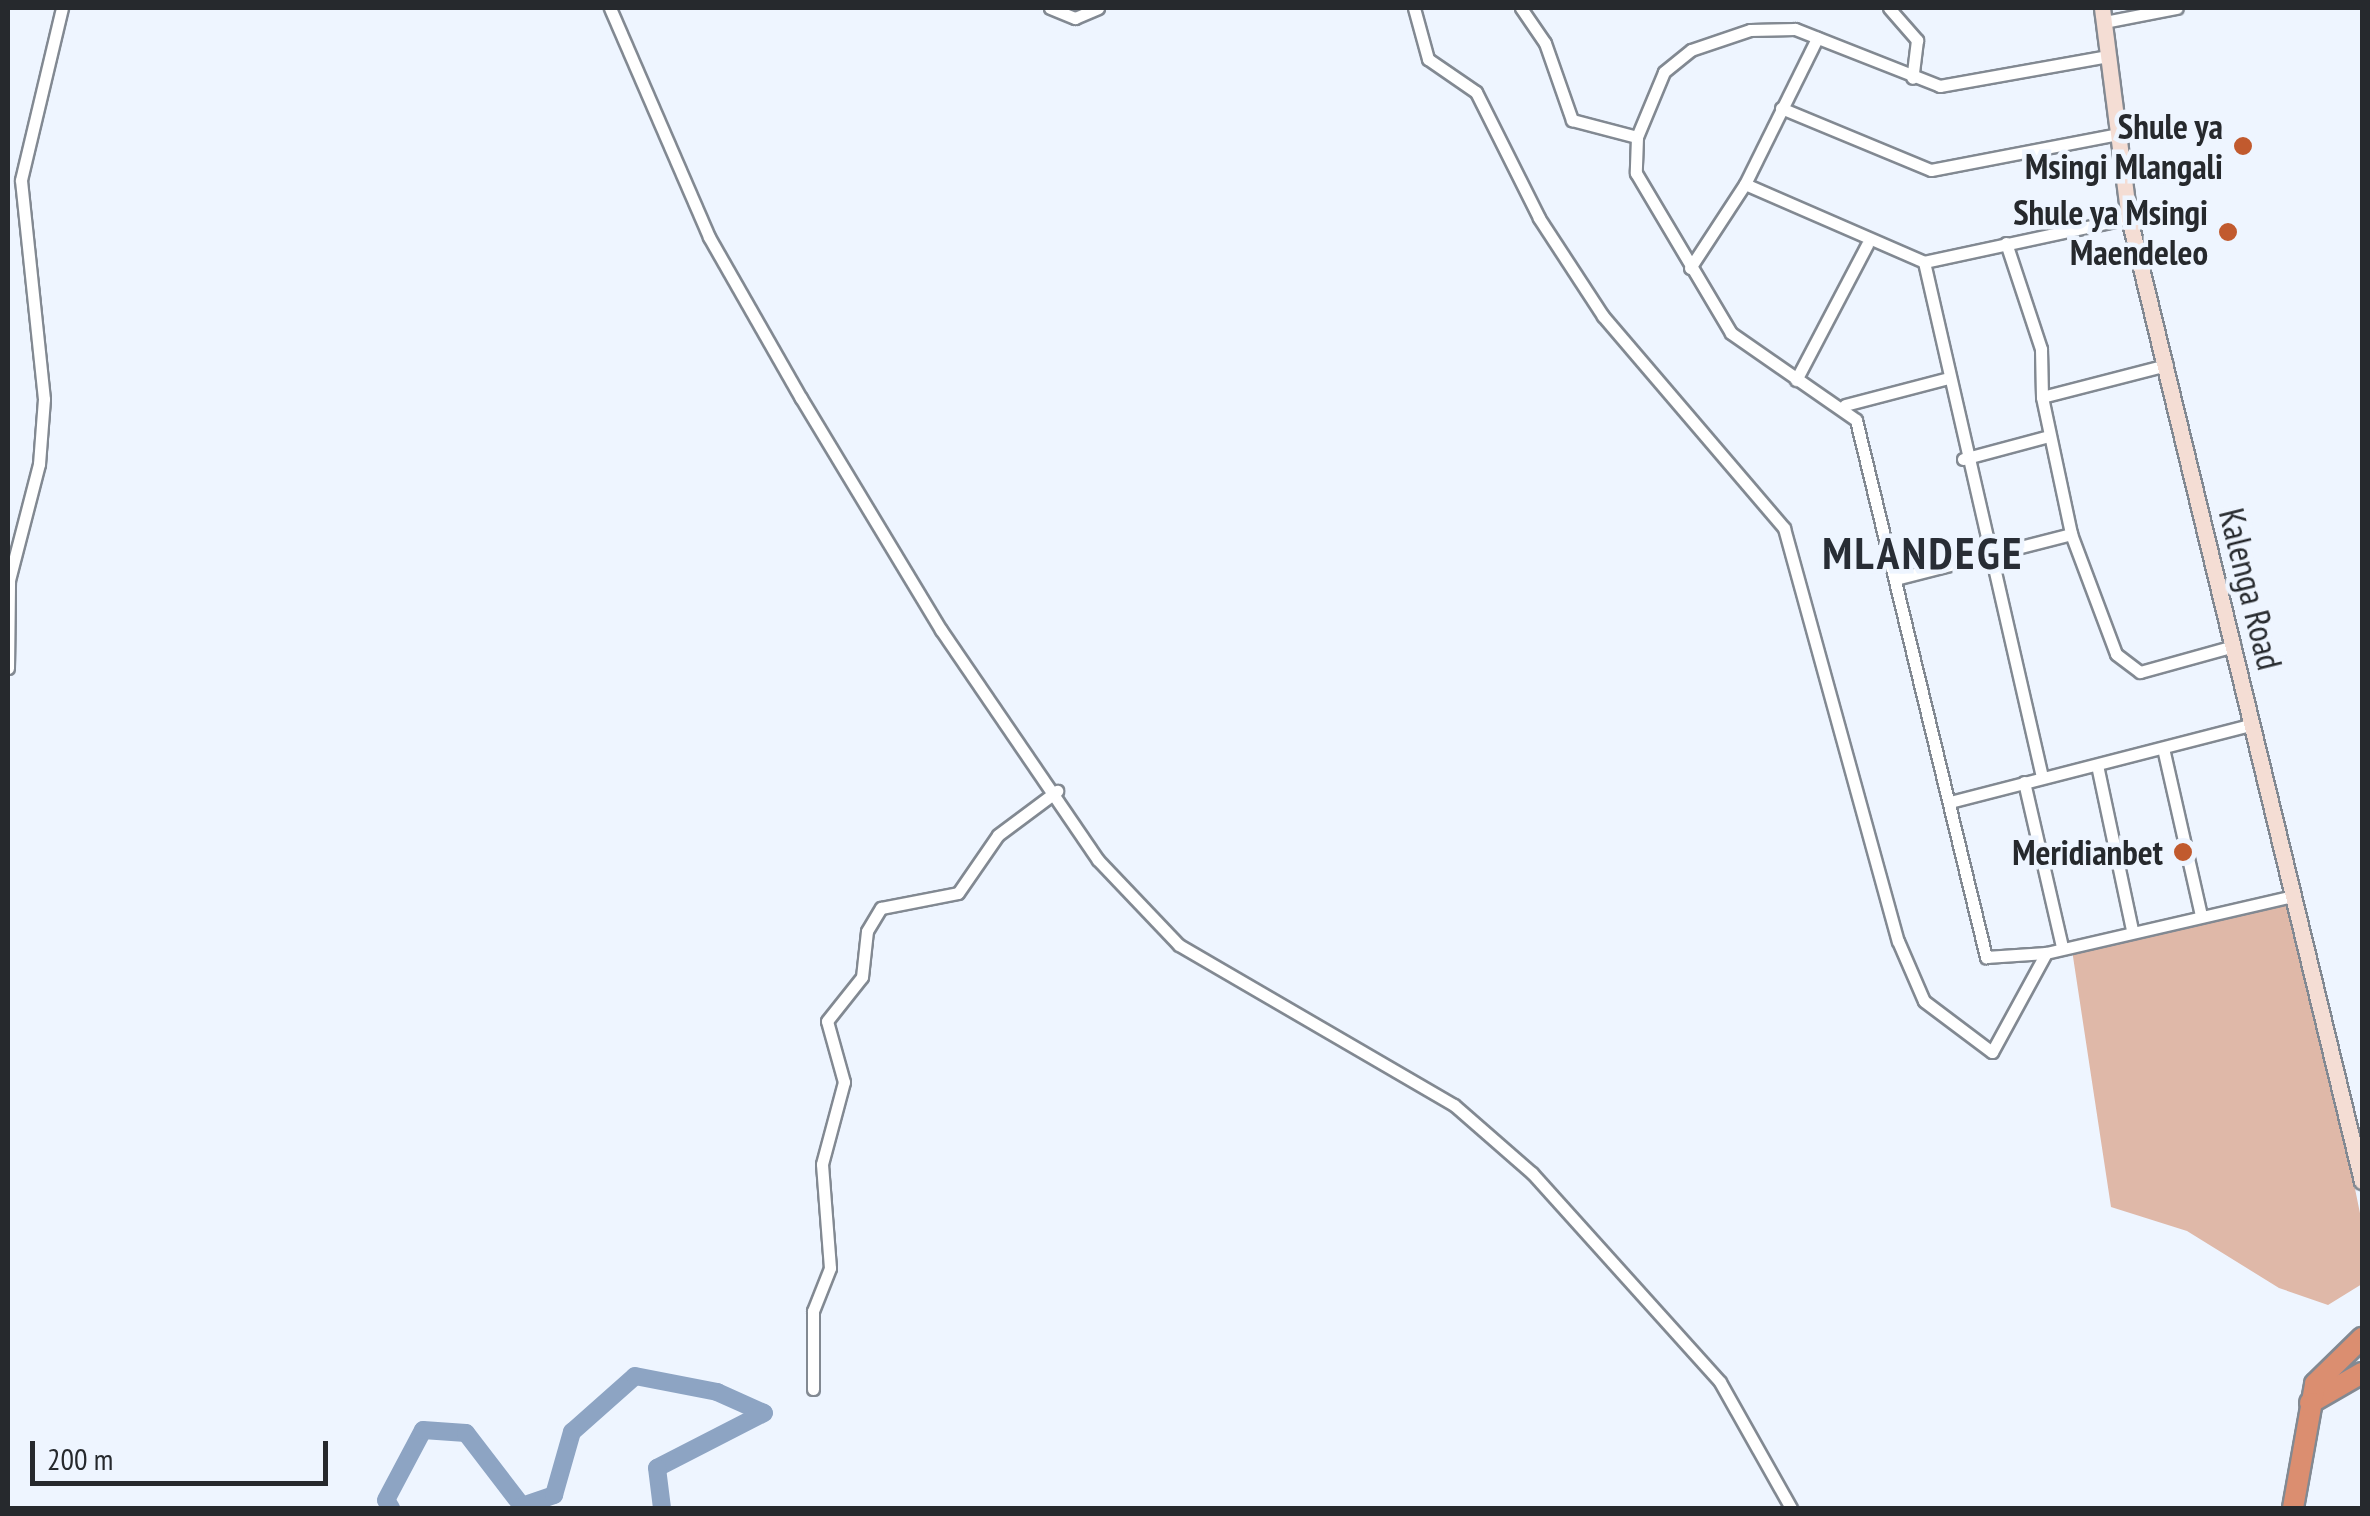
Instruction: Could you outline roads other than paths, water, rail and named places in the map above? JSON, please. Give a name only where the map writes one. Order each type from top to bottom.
[{"type":"highway","points":[[2293,1508],[2315,1384],[2362,1338]]},
{"type":"highway","points":[[2310,1404],[2362,1373]]},
{"type":"main road","name":"Kalenga Road","points":[[2103,14],[2129,218],[2253,724],[2289,898],[2362,1181]]},
{"type":"street","points":[[8,668],[9,580],[39,464],[44,399],[21,180],[62,8]]},
{"type":"street","points":[[610,8],[709,237],[941,630],[1056,791],[1098,860],[1179,945],[1326,1039],[1454,1106],[1532,1173],[1720,1382],[1790,1508]]},
{"type":"street","points":[[1050,8],[1075,18],[1098,8]]},
{"type":"street","points":[[1414,8],[1428,59],[1476,92],[1538,218],[1603,316],[1784,528],[1898,941],[1924,1002],[1962,1039],[1992,1052],[2046,952]]},
{"type":"street","points":[[1521,8],[1545,43],[1572,120],[1636,138]]},
{"type":"street","points":[[1890,8],[1917,40],[1912,78]]},
{"type":"street","points":[[2103,14],[2177,8]]},
{"type":"street","points":[[1944,379],[1845,405],[1796,380],[1732,333],[1642,192],[1636,138],[1664,72],[1691,50],[1760,29],[1817,38],[1940,86],[2108,56]]},
{"type":"street","points":[[1690,268],[1745,184],[1817,38]]},
{"type":"street","points":[[1781,108],[1931,170],[2118,134]]},
{"type":"street","points":[[1745,184],[1867,245],[1924,262],[2129,218]]},
{"type":"street","points":[[2006,244],[2041,349],[2042,398],[2049,436],[2093,608],[2128,668],[2234,646]]},
{"type":"street","points":[[1796,380],[1867,245]]},
{"type":"street","points":[[1924,262],[1944,379],[2042,778]]},
{"type":"street","points":[[2042,398],[2167,365]]},
{"type":"street","points":[[1845,405],[1895,579],[1982,952],[1993,960],[2046,952],[2132,929],[2289,898]]},
{"type":"street","points":[[1964,458],[2049,436]]},
{"type":"street","points":[[1895,579],[1987,552],[2071,534]]},
{"type":"street","points":[[1950,802],[2253,724]]},
{"type":"street","points":[[2163,748],[2201,914]]},
{"type":"street","points":[[2098,765],[2132,929]]},
{"type":"street","points":[[2024,782],[2062,947]]},
{"type":"street","points":[[813,1390],[814,1311],[830,1268],[822,1164],[844,1082],[827,1021],[866,970],[874,914],[893,901],[958,893],[998,835],[1056,791]]},
{"type":"waterway","points":[[391,1508],[386,1500],[423,1430],[466,1433],[522,1506],[554,1495],[572,1432],[635,1376],[717,1392],[764,1413],[657,1468],[662,1508]]},
{"type":"place","name":"Shule ya Msingi Mlangali","points":[[2243,146]]},
{"type":"place","name":"Shule ya Msingi Maendeleo","points":[[2228,232]]},
{"type":"place","name":"Meridianbet","points":[[2183,852]]},
{"type":"district","name":"MLANDEGE","points":[[1923,553]]}]
